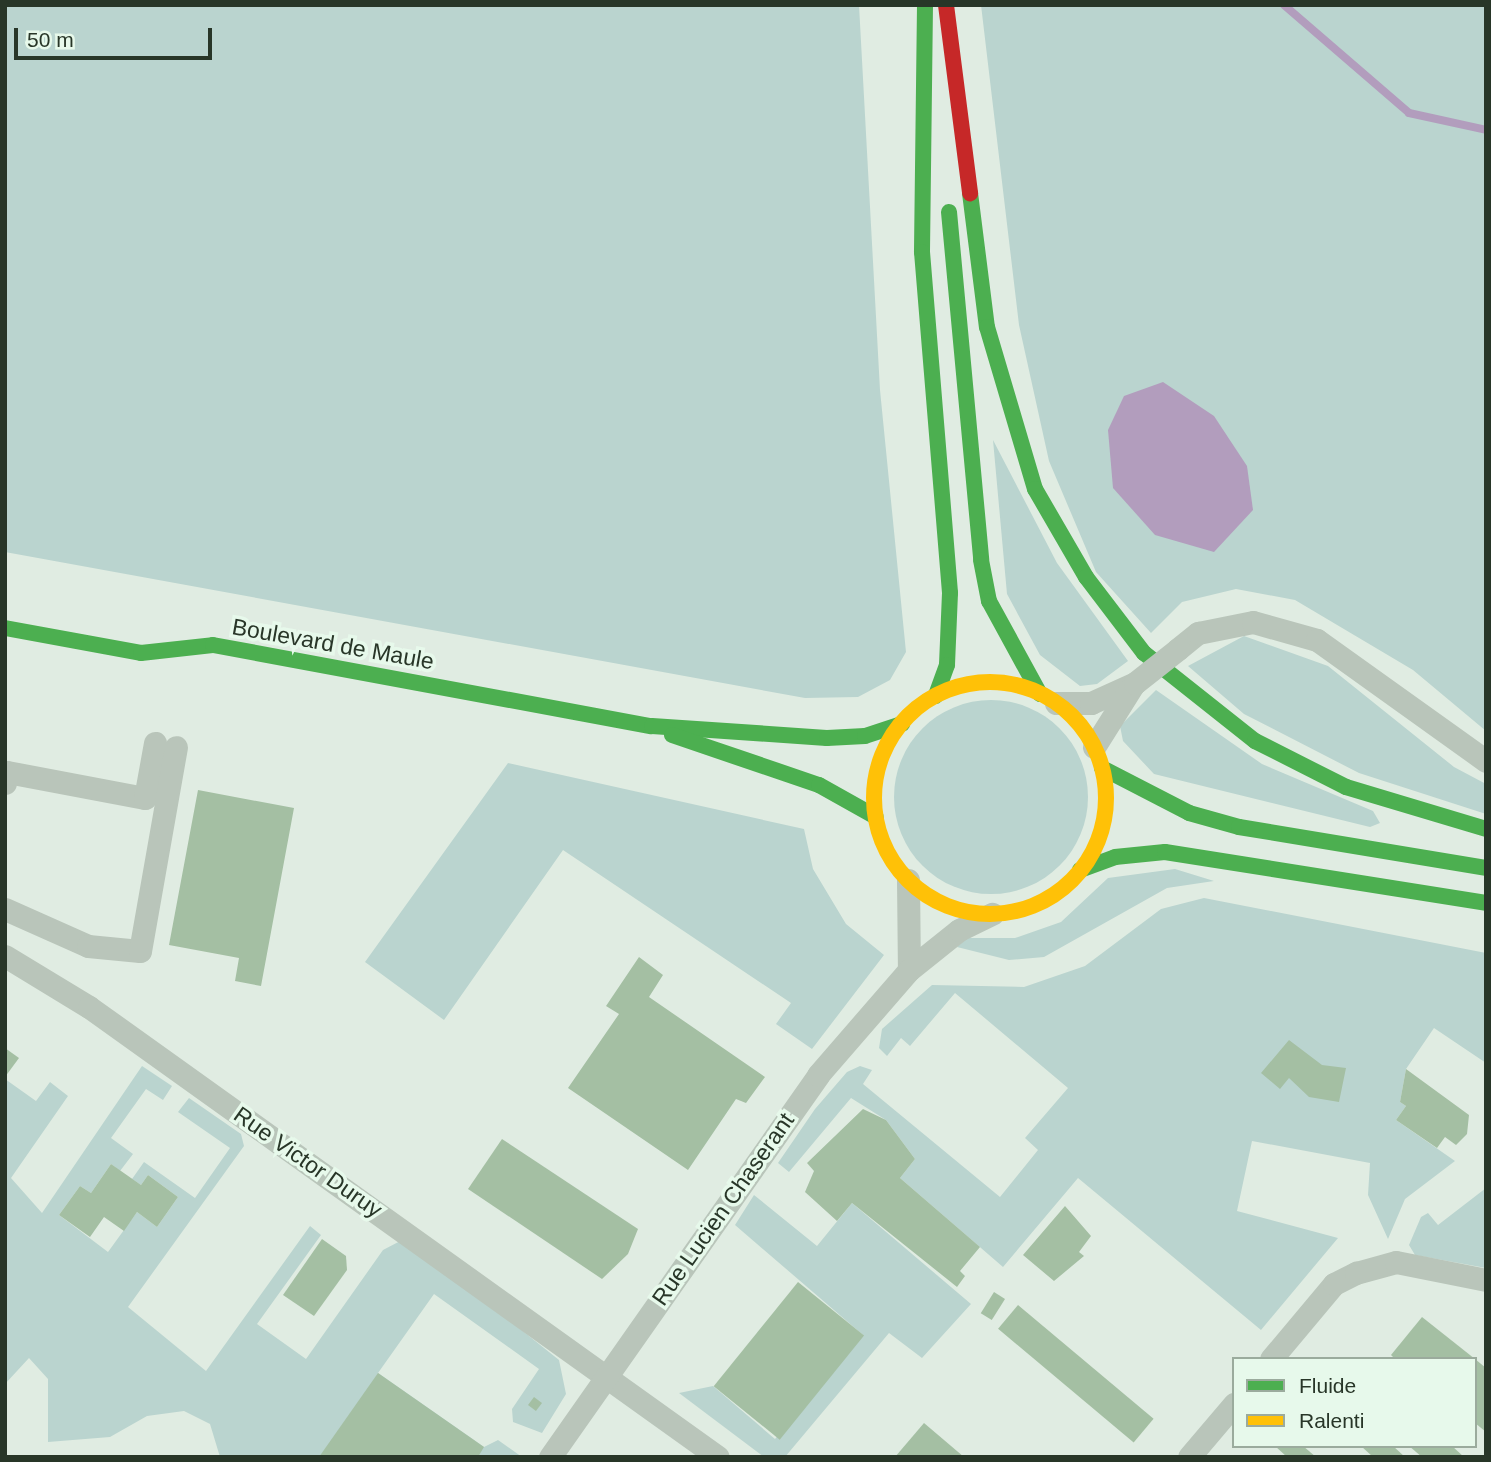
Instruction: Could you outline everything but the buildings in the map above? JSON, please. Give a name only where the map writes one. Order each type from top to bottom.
[{"type":"main road","points":[[927,5],[943,135]]},
{"type":"main road","points":[[927,5],[922,252],[950,593],[947,665],[936,696]]},
{"type":"main road","points":[[946,5],[987,327],[1002,394],[1035,489],[1086,577],[1144,653],[1255,741],[1346,787],[1486,829]]},
{"type":"main road","points":[[947,189],[981,561],[989,601],[1048,698],[1098,757],[1189,813],[1239,827],[1486,868]]},
{"type":"main road","name":"Boulevard de Maule","points":[[5,628],[141,653],[213,645],[652,726],[827,738],[865,736],[902,724]]},
{"type":"main road","points":[[1048,698],[988,682],[936,696],[902,724],[877,774],[876,817],[887,851],[908,880],[946,905],[992,914],[1045,900],[1080,870],[1115,857],[1165,852],[1486,903]]},
{"type":"main road","name":"Boulevard de Maule","points":[[652,726],[819,785],[876,817]]},
{"type":"main road","points":[[1080,870],[1103,822],[1098,757]]},
{"type":"street","points":[[1048,698],[1091,703],[1135,683],[1198,634],[1253,622],[1317,640],[1486,761]]},
{"type":"street","points":[[1098,757],[1135,683]]},
{"type":"street","points":[[5,783],[7,772],[145,799],[166,745],[140,951],[88,946],[5,909]]},
{"type":"street","points":[[908,880],[909,970]]},
{"type":"street","name":"Rue Lucien Chaserant","points":[[550,1457],[818,1074],[909,970],[959,930],[992,914]]},
{"type":"street","name":"Rue Victor Duruy","points":[[5,956],[89,1007],[608,1374],[718,1457]]},
{"type":"street","points":[[1273,1357],[1334,1284],[1356,1273],[1396,1262],[1486,1280]]},
{"type":"street","points":[[1189,1457],[1232,1406]]},
{"type":"shaded area","points":[[5,5],[859,5],[880,390],[906,652],[890,680],[858,697],[805,698],[5,552]]},
{"type":"shaded area","points":[[981,5],[1486,5],[1486,731],[1413,670],[1295,600],[1236,589],[1182,602],[1151,633],[1096,572],[1049,461],[1019,325]]},
{"type":"shaded area","points":[[1163,382],[1214,416],[1247,466],[1253,510],[1214,552],[1155,535],[1113,488],[1108,430],[1124,396]]},
{"type":"shaded area","points":[[993,440],[1057,563],[1128,661],[1097,684],[1080,686],[1040,655],[1007,594]]},
{"type":"shaded area","points":[[1244,636],[1328,666],[1454,767],[1486,784],[1486,814],[1359,773],[1244,714],[1188,666]]},
{"type":"shaded area","points":[[1156,690],[1262,764],[1373,811],[1380,823],[1370,827],[1154,774],[1123,741],[1120,726]]},
{"type":"shaded area","points":[[991,700],[1028,707],[1060,728],[1081,760],[1088,797],[1081,834],[1060,866],[1028,887],[991,894],[954,887],[922,866],[901,834],[894,797],[901,760],[922,728],[954,707]]},
{"type":"shaded area","points":[[508,763],[804,829],[813,869],[846,924],[884,955],[812,1049],[776,1024],[791,1003],[563,850],[444,1020],[365,962]]},
{"type":"shaded area","points":[[1175,869],[1214,881],[1167,888],[1044,957],[1009,960],[957,947],[967,938],[1015,938],[1061,922],[1108,878]]},
{"type":"shaded area","points":[[1204,898],[1486,953],[1486,1063],[1434,1028],[1406,1069],[1400,1102],[1406,1106],[1396,1120],[1455,1161],[1405,1199],[1388,1239],[1368,1195],[1370,1163],[1252,1141],[1237,1211],[1338,1238],[1261,1330],[1078,1178],[1003,1267],[900,1178],[915,1159],[886,1120],[851,1098],[789,1172],[778,1163],[815,1109],[847,1072],[860,1066],[872,1070],[863,1084],[1000,1197],[1038,1150],[1025,1138],[1068,1088],[955,993],[910,1046],[901,1038],[887,1056],[879,1048],[882,1029],[932,985],[1024,987],[1085,966],[1161,909]]},
{"type":"shaded area","points":[[142,1066],[172,1086],[163,1100],[146,1089],[111,1138],[133,1154],[120,1171],[111,1164],[91,1193],[80,1186],[59,1215],[108,1252],[137,1212],[157,1227],[178,1197],[148,1175],[141,1185],[132,1179],[144,1162],[195,1198],[230,1148],[178,1112],[189,1098],[241,1134],[244,1146],[128,1307],[206,1371],[310,1226],[321,1235],[257,1324],[306,1359],[383,1250],[406,1238],[559,1360],[566,1394],[542,1433],[513,1422],[512,1409],[539,1369],[434,1294],[378,1373],[484,1447],[498,1440],[522,1457],[220,1457],[210,1424],[184,1411],[147,1416],[110,1437],[48,1442],[48,1379],[29,1358],[5,1384],[5,1079],[36,1101],[50,1082],[68,1096],[11,1178],[42,1213]]},
{"type":"shaded area","points":[[1486,1188],[1486,1268],[1415,1255],[1409,1245],[1421,1217],[1428,1213],[1438,1225]]},
{"type":"shaded area","points":[[754,1195],[817,1246],[852,1203],[971,1304],[922,1358],[889,1333],[785,1457],[764,1457],[679,1393],[713,1386],[775,1439],[863,1335],[735,1225]]},
{"type":"waterway","points":[[1284,5],[1409,113],[1486,130]]},
{"type":"traffic: fast","points":[[925,5],[922,252],[950,593],[947,665],[936,696]]},
{"type":"traffic: fast","points":[[970,193],[987,327],[1035,489],[1086,577],[1144,653],[1255,741],[1346,787],[1486,829]]},
{"type":"traffic: fast","points":[[949,212],[981,560],[989,601],[1040,694]]},
{"type":"traffic: fast","points":[[5,628],[141,653],[213,645],[652,726],[827,738],[865,736],[902,724]]},
{"type":"traffic: fast","points":[[672,735],[819,785],[876,817]]},
{"type":"traffic: fast","points":[[1102,768],[1189,813],[1239,827],[1486,868]]},
{"type":"traffic: fast","points":[[1080,870],[1115,857],[1165,852],[1486,903]]},
{"type":"traffic: slow","points":[[990,682],[1034,691],[1072,716],[1097,754],[1106,798],[1097,842],[1072,880],[1034,905],[990,914],[946,905],[908,880],[883,842],[874,798],[883,754],[908,716],[946,691],[990,682]]},
{"type":"traffic: jam","points":[[946,5],[970,193]]}]
